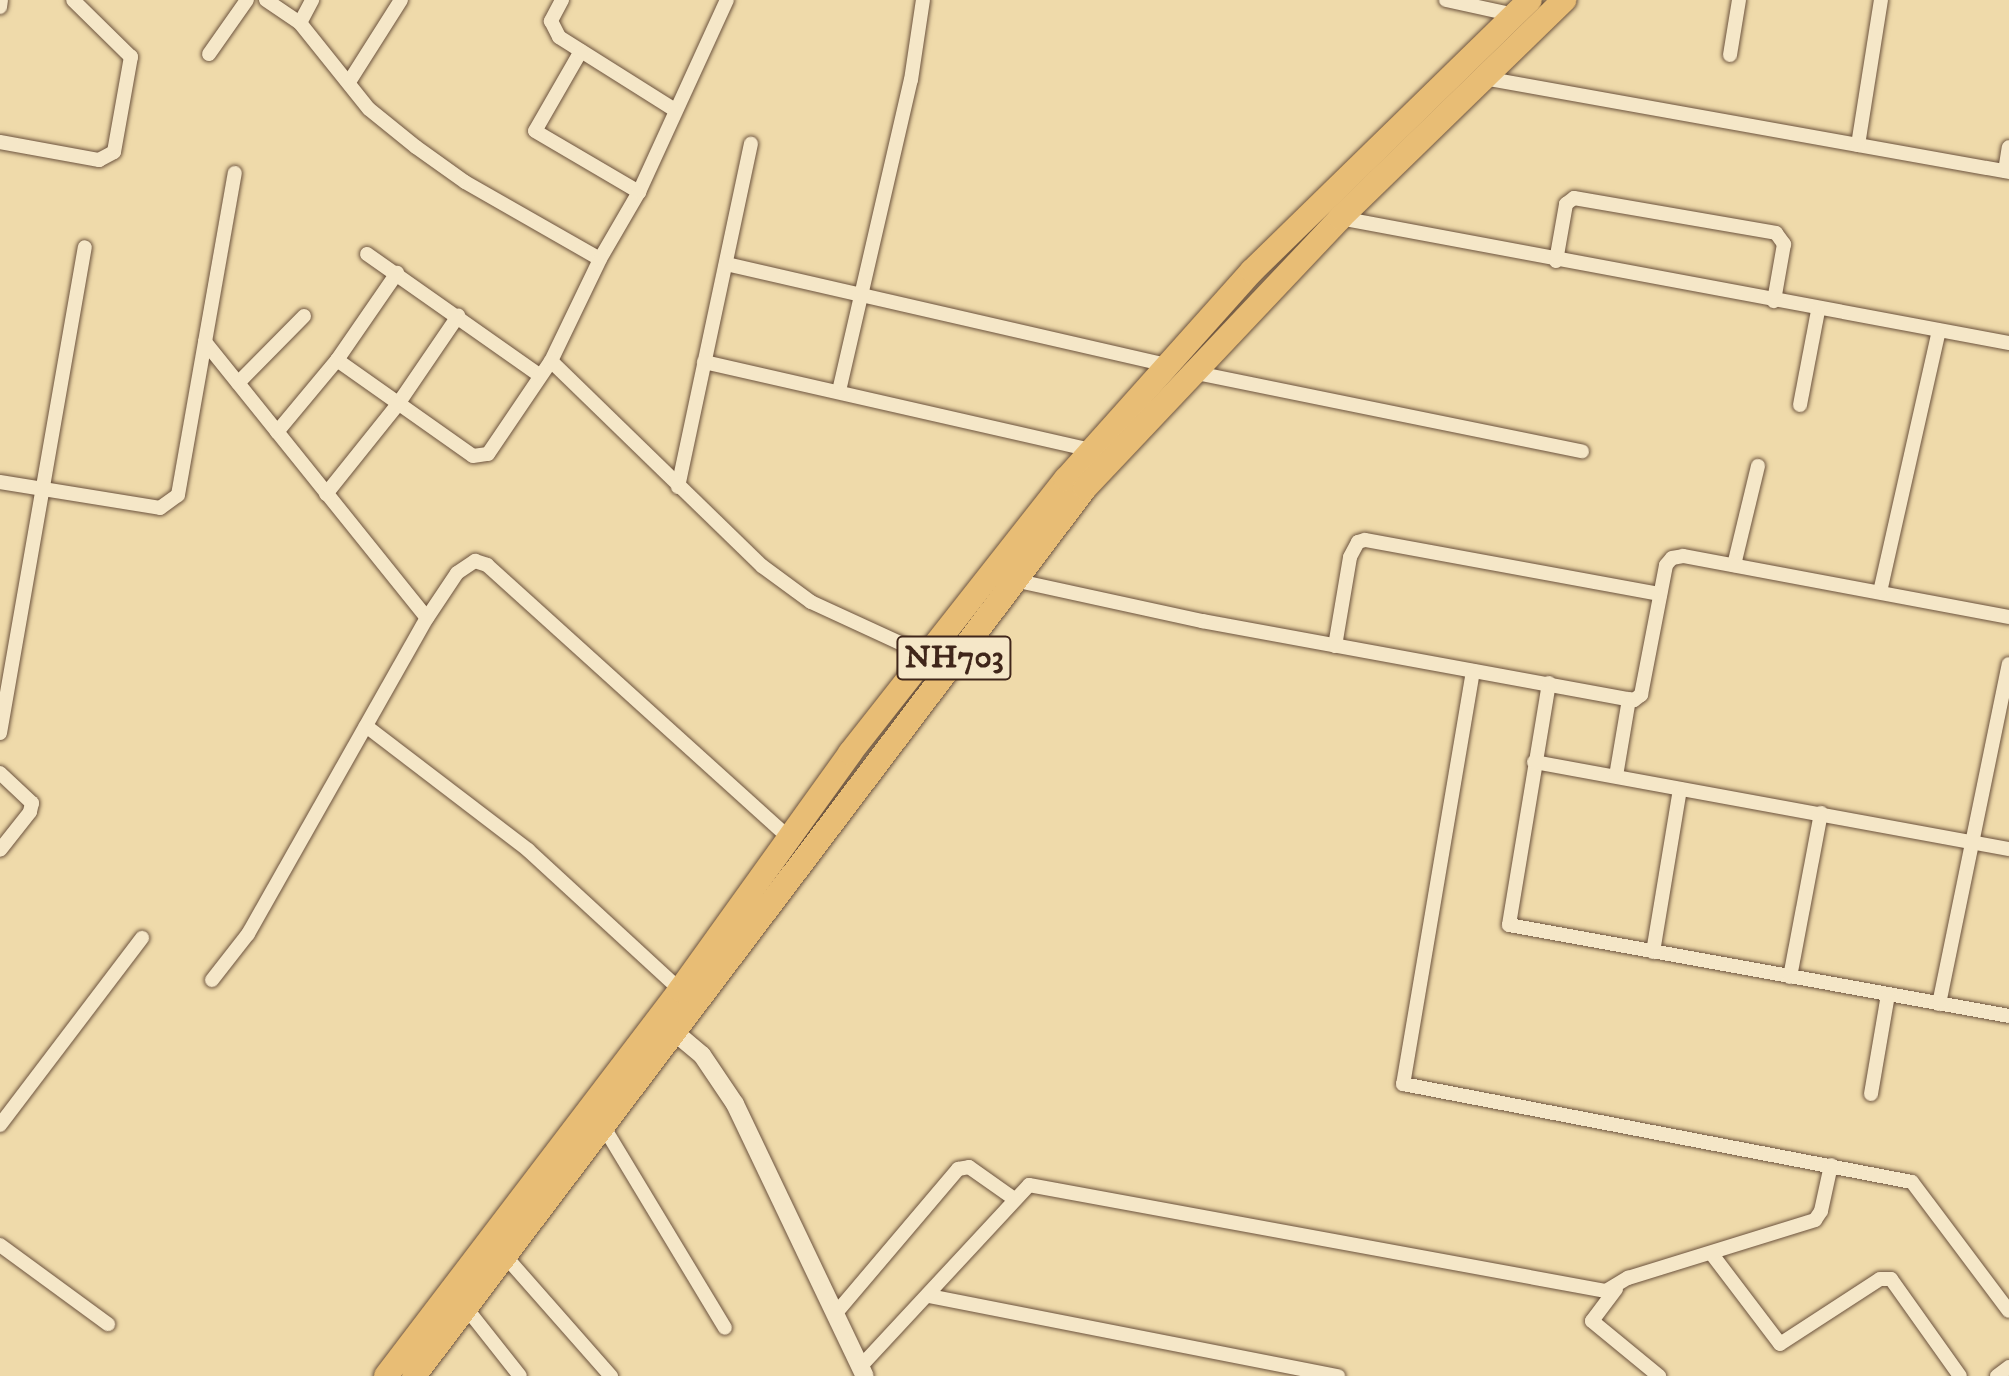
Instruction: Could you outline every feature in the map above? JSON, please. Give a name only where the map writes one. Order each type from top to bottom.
[{"type":"highway","name":"NH703","points":[[414,1376],[605,1129],[668,1026],[680,990],[787,836],[926,655],[1340,218],[1564,0]]},
{"type":"highway","name":"NH703","points":[[386,1376],[668,1026],[1004,575],[1092,450],[1252,271],[1522,8]]},
{"type":"street","points":[[0,7],[1,0]]},
{"type":"street","points":[[0,142],[99,160],[114,152],[131,57],[73,0]]},
{"type":"street","points":[[209,54],[247,0]]},
{"type":"street","points":[[266,0],[300,23],[369,109],[465,182],[600,259]]},
{"type":"street","points":[[300,23],[312,0]]},
{"type":"street","points":[[349,82],[401,0]]},
{"type":"street","points":[[562,0],[552,30],[675,110]]},
{"type":"street","points":[[337,360],[480,458],[488,454],[538,374],[551,361],[600,259],[639,192],[727,0]]},
{"type":"street","points":[[839,391],[864,294],[911,80],[923,0]]},
{"type":"street","points":[[1446,0],[1522,8]]},
{"type":"street","points":[[1730,55],[1739,0]]},
{"type":"street","points":[[1858,145],[1881,0]]},
{"type":"street","points":[[581,51],[535,131],[639,192]]},
{"type":"street","points":[[1484,78],[2007,172],[2009,147]]},
{"type":"street","points":[[678,487],[751,144]]},
{"type":"street","points":[[0,482],[160,508],[172,503],[178,495],[235,173]]},
{"type":"street","points":[[1556,261],[1566,204],[1574,198],[1776,233],[1784,244],[1774,301]]},
{"type":"street","points":[[1340,218],[1818,311],[2009,343]]},
{"type":"street","points":[[0,733],[85,247]]},
{"type":"street","points":[[367,254],[538,374]]},
{"type":"street","points":[[726,264],[1167,365]]},
{"type":"street","points":[[277,432],[337,360],[397,273]]},
{"type":"street","points":[[1800,405],[1818,311]]},
{"type":"street","points":[[238,383],[304,316]]},
{"type":"street","points":[[326,494],[398,404],[458,316]]},
{"type":"street","points":[[1880,592],[1939,331]]},
{"type":"street","points":[[205,342],[427,618]]},
{"type":"street","points":[[551,361],[762,566],[811,602],[926,655]]},
{"type":"street","points":[[704,362],[1092,450]]},
{"type":"street","points":[[1192,372],[1582,451]]},
{"type":"street","points":[[1734,565],[1758,466]]},
{"type":"street","points":[[1335,646],[1350,557],[1358,542],[1365,540],[1660,594]]},
{"type":"street","points":[[1004,575],[1335,646],[1629,699],[1641,695],[1660,594],[1672,558],[1734,565],[2009,617]]},
{"type":"street","points":[[212,980],[248,934],[427,618],[465,564],[487,565],[787,836]]},
{"type":"street","points":[[1939,1004],[1969,841],[2009,664]]},
{"type":"street","points":[[1473,671],[1403,1084],[1912,1182],[2009,1311]]},
{"type":"street","points":[[1549,683],[1509,925],[2009,1016]]},
{"type":"street","points":[[1616,776],[1629,699]]},
{"type":"street","points":[[366,726],[528,850],[680,990]]},
{"type":"street","points":[[1534,762],[2009,849]]},
{"type":"street","points":[[0,773],[32,803],[30,812],[0,850]]},
{"type":"street","points":[[1653,952],[1680,789]]},
{"type":"street","points":[[1790,977],[1821,813]]},
{"type":"street","points":[[0,1125],[142,938]]},
{"type":"street","points":[[1871,1094],[1888,995]]},
{"type":"street","points":[[668,1026],[712,1067],[735,1104],[863,1371],[1013,1198],[1029,1185],[1044,1184],[1606,1291],[1616,1289]]},
{"type":"street","points":[[605,1129],[725,1328]]},
{"type":"street","points":[[1659,1376],[1592,1321],[1616,1289],[1628,1278],[1819,1217],[1831,1165]]},
{"type":"street","points":[[836,1313],[958,1169],[969,1167],[1013,1198]]},
{"type":"street","points":[[0,1245],[108,1324]]},
{"type":"street","points":[[1711,1253],[1780,1344],[1880,1279],[1891,1279],[1960,1376]]},
{"type":"street","points":[[506,1257],[611,1376]]},
{"type":"street","points":[[929,1296],[1338,1376]]},
{"type":"street","points":[[467,1309],[520,1376]]},
{"type":"street","points":[[1997,1376],[2009,1367]]}]
